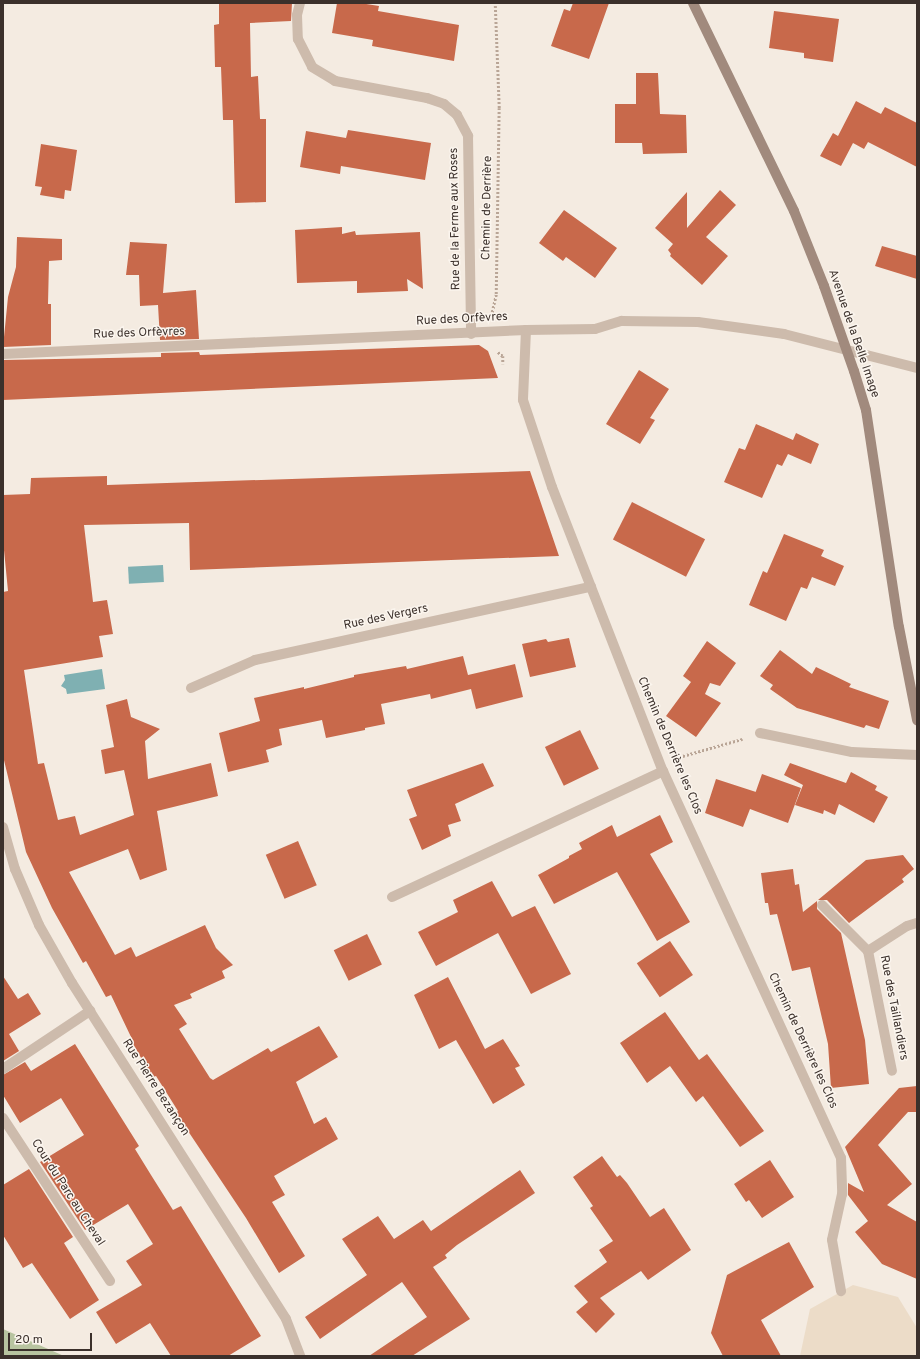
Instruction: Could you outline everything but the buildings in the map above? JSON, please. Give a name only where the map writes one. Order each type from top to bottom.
[{"type":"street","name":"Rue de la Ferme aux Roses","points":[[300,3],[297,15],[298,39],[312,67],[335,81],[427,98],[444,104],[457,115],[468,136],[471,334]]},
{"type":"street","name":"Avenue de la Belle Image","points":[[693,3],[794,211],[824,286],[866,410],[899,627],[917,720]]},
{"type":"street","name":"Rue des Orfèvres","points":[[3,354],[471,334],[526,330],[595,329],[622,321],[698,322],[784,334],[917,368]]},
{"type":"street","name":"Chemin de Derrière les Clos","points":[[526,330],[523,400],[534,440],[661,767],[841,1158],[842,1194],[832,1240],[841,1291]]},
{"type":"street","name":"Rue des Vergers","points":[[191,688],[255,660],[591,586]]},
{"type":"street","points":[[760,733],[852,752],[917,755]]},
{"type":"street","points":[[392,897],[661,767]]},
{"type":"street","name":"Rue Pierre Bezançon","points":[[3,827],[15,869],[38,925],[90,1011],[286,1319],[300,1356]]},
{"type":"street","name":"Rue des Taillandiers","points":[[822,905],[868,951],[892,1071]]},
{"type":"street","name":"Rue des Taillandiers","points":[[868,951],[907,926],[917,923]]},
{"type":"street","points":[[3,1069],[90,1011]]},
{"type":"street","name":"Cour du Parc au Cheval","points":[[3,1118],[110,1281]]},
{"type":"path","name":"Chemin de Derrière","points":[[495,3],[499,108],[494,332],[495,349],[503,356],[503,366]]},
{"type":"path","points":[[661,767],[760,733]]},
{"type":"green space","points":[[3,1329],[64,1356],[3,1356]]},
{"type":"shaded area","points":[[853,1285],[898,1297],[917,1328],[917,1356],[800,1356],[810,1309]]},
{"type":"water","points":[[163,565],[164,582],[129,584],[128,567]]},
{"type":"water","points":[[102,669],[105,689],[67,694],[66,689],[61,686],[65,680],[64,675]]}]
